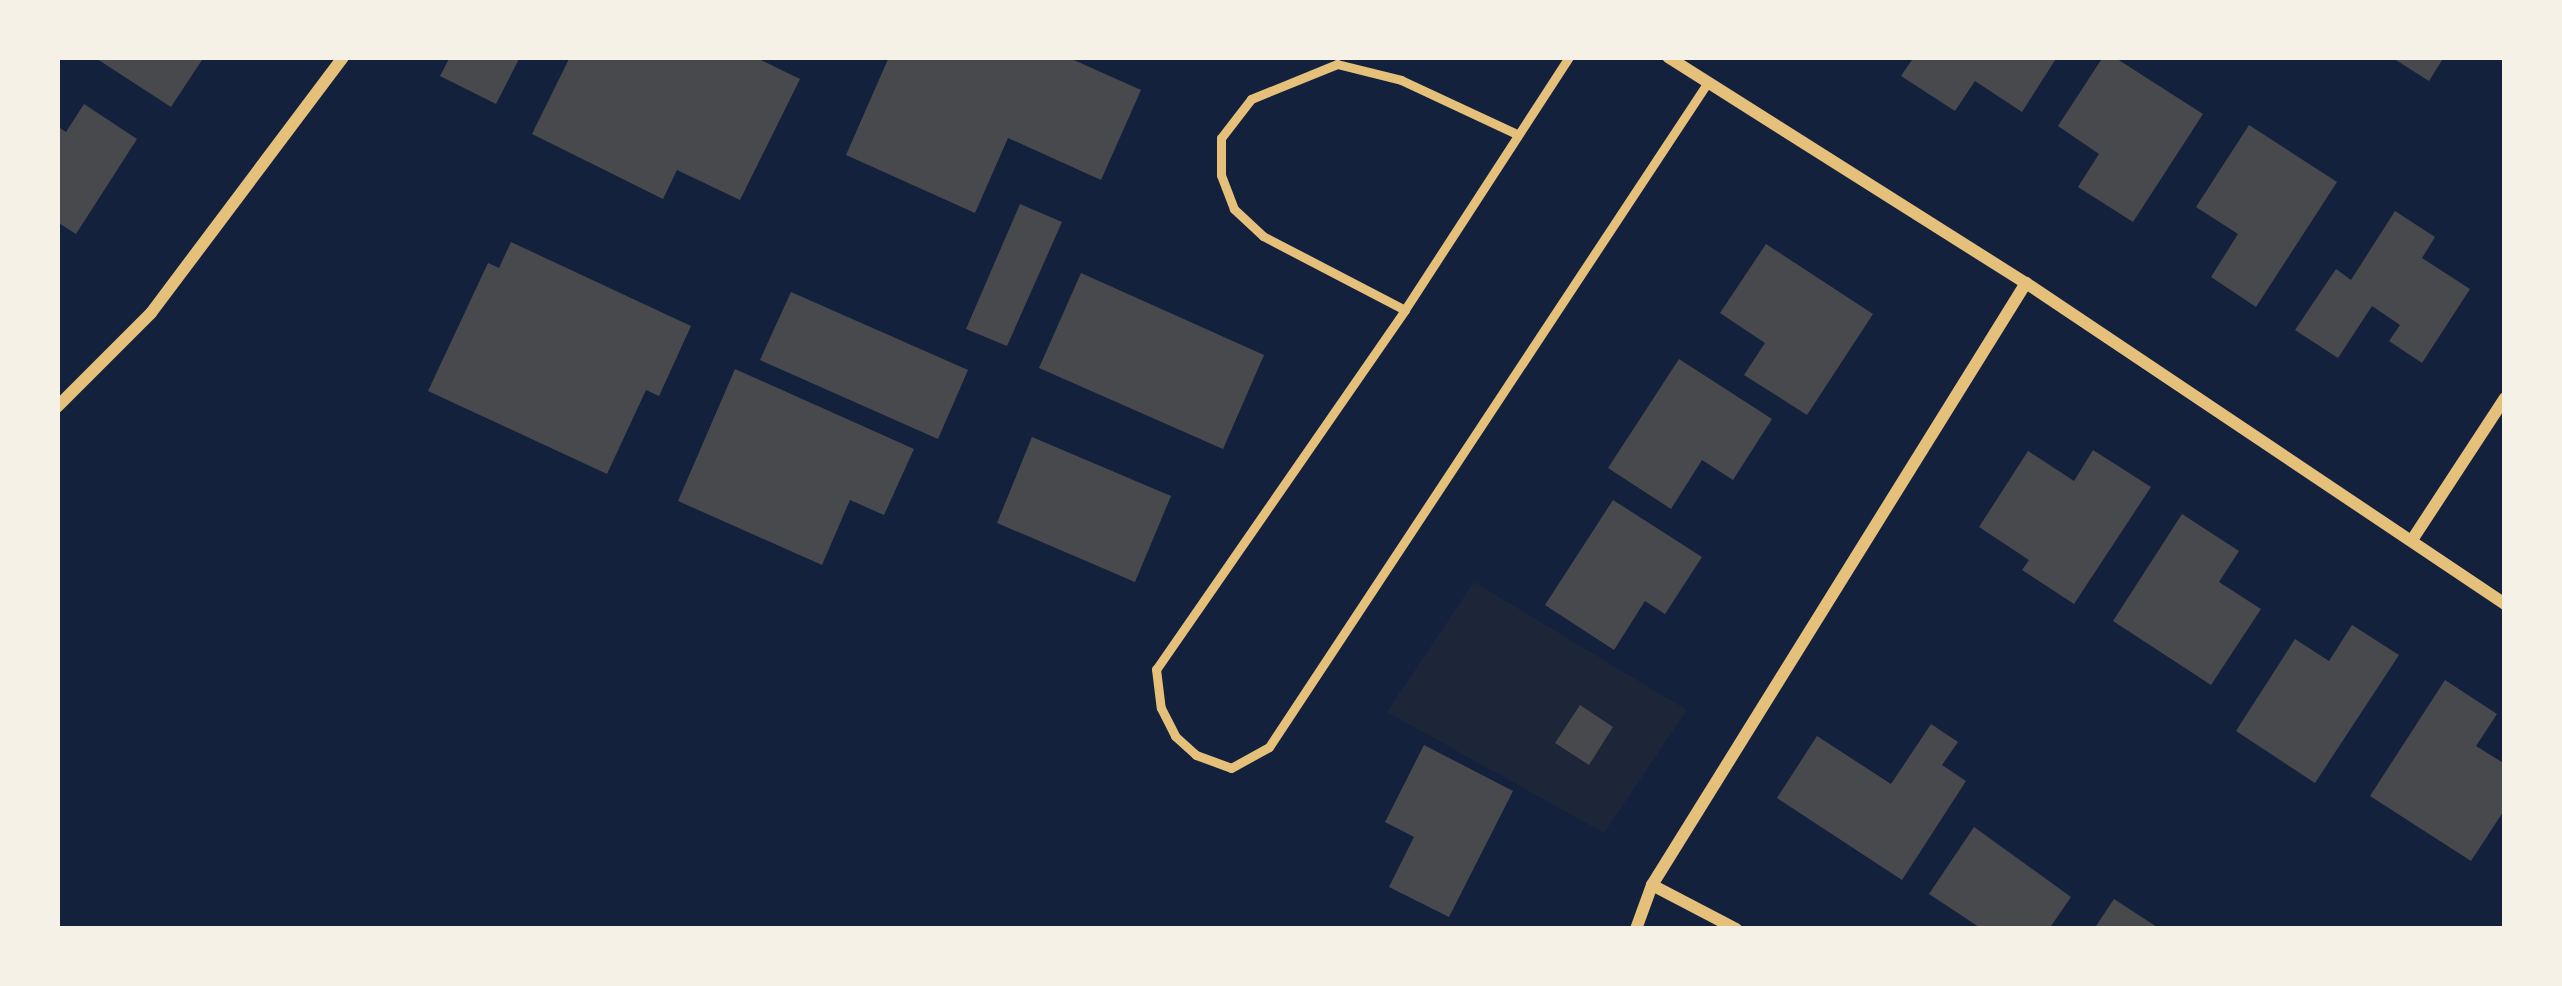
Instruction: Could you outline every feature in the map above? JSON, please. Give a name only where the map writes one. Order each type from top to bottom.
[{"type":"street","points":[[57,407],[151,313],[343,57]]},
{"type":"street","points":[[1668,57],[2026,283],[2505,604]]},
{"type":"street","points":[[1636,929],[1652,885],[2026,283]]},
{"type":"street","points":[[2412,540],[2505,398]]},
{"type":"street","points":[[1652,885],[1736,929]]},
{"type":"lane","points":[[1569,57],[1405,310],[1156,669],[1161,708],[1175,736],[1196,755],[1231,768],[1269,747],[1708,82]]},
{"type":"lane","points":[[1405,310],[1263,236],[1234,209],[1221,175],[1221,138],[1251,99],[1337,64],[1401,80],[1516,134]]},
{"type":"shaded area","points":[[1474,582],[1687,710],[1604,833],[1387,712]]},
{"type":"building","points":[[94,57],[204,57],[171,107]]},
{"type":"building","points":[[450,57],[520,57],[496,104],[440,76]]},
{"type":"building","points":[[570,57],[755,57],[800,79],[740,200],[677,170],[663,199],[532,134]]},
{"type":"building","points":[[889,57],[1067,57],[1141,90],[1101,180],[1008,138],[975,213],[846,155]]},
{"type":"building","points":[[1914,57],[2057,57],[2022,112],[1975,81],[1955,111],[1901,76]]},
{"type":"building","points":[[2103,57],[2114,57],[2203,114],[2133,222],[2078,187],[2099,154],[2058,126]]},
{"type":"building","points":[[2391,57],[2444,57],[2429,81]]},
{"type":"building","points":[[84,104],[137,139],[76,234],[57,222],[57,126],[66,132]]},
{"type":"building","points":[[2249,125],[2337,182],[2256,307],[2211,277],[2238,234],[2196,207]]},
{"type":"building","points":[[1020,204],[1062,222],[1007,346],[966,329]]},
{"type":"building","points":[[2395,211],[2435,237],[2422,258],[2470,289],[2422,363],[2389,341],[2400,325],[2372,306],[2338,358],[2295,330],[2336,269],[2351,280]]},
{"type":"building","points":[[511,242],[691,326],[659,396],[646,390],[607,474],[428,391],[488,263],[499,268]]},
{"type":"building","points":[[1766,244],[1873,314],[1807,415],[1744,375],[1765,343],[1720,313]]},
{"type":"building","points":[[1081,273],[1264,355],[1223,449],[1039,368]]},
{"type":"building","points":[[791,292],[968,370],[938,439],[760,360]]},
{"type":"building","points":[[1679,359],[1772,419],[1733,480],[1702,460],[1671,509],[1608,468]]},
{"type":"building","points":[[735,369],[914,449],[884,515],[850,500],[822,565],[678,501]]},
{"type":"building","points":[[1032,437],[1171,496],[1135,582],[997,523]]},
{"type":"building","points":[[2093,450],[2151,487],[2074,604],[2022,570],[2029,560],[1979,527],[2028,451],[2074,481]]},
{"type":"building","points":[[1613,500],[1702,557],[1665,614],[1645,601],[1614,650],[1545,605]]},
{"type":"building","points":[[2182,514],[2239,551],[2219,582],[2261,609],[2211,685],[2113,621]]},
{"type":"building","points":[[2352,625],[2399,655],[2315,783],[2236,731],[2295,639],[2329,661]]},
{"type":"building","points":[[2445,680],[2497,714],[2476,746],[2505,764],[2505,809],[2471,861],[2370,796]]},
{"type":"building","points":[[1580,705],[1613,727],[1589,765],[1555,743]]},
{"type":"building","points":[[1931,724],[1958,742],[1942,765],[1966,781],[1902,880],[1777,798],[1817,736],[1891,784]]},
{"type":"building","points":[[1424,745],[1513,791],[1449,917],[1389,887],[1414,837],[1385,822]]},
{"type":"building","points":[[1974,827],[2071,897],[2049,929],[1982,929],[1929,894]]},
{"type":"building","points":[[2114,899],[2160,929],[2094,929]]}]
